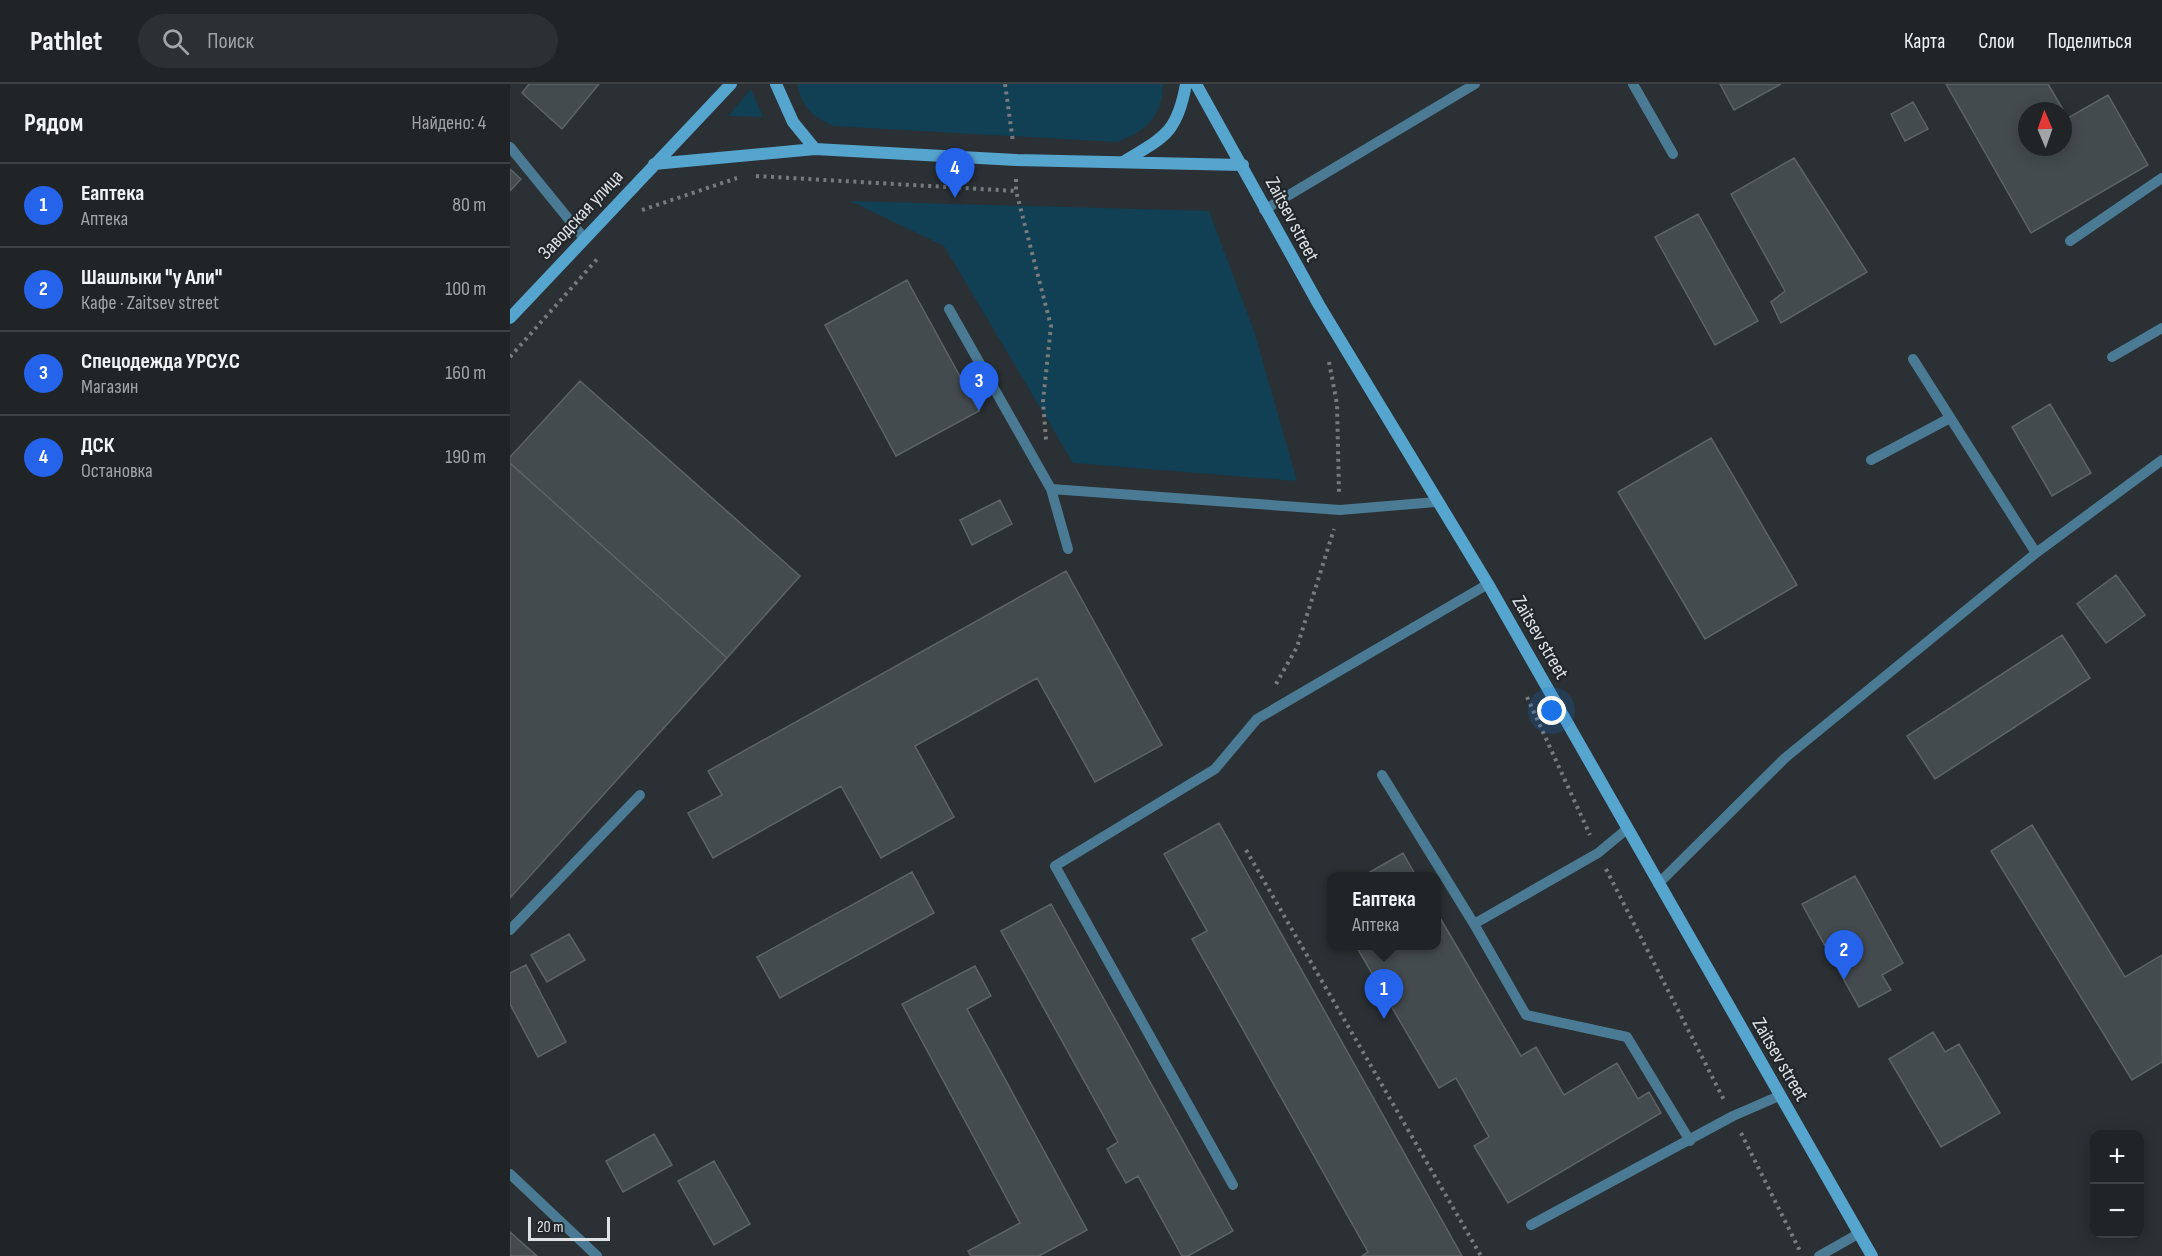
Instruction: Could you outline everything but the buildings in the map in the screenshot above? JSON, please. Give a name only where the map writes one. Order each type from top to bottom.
[{"type":"main road","name":"Заводская улица","points":[[510,318],[731,84]]},
{"type":"main road","points":[[776,84],[793,122],[815,149]]},
{"type":"main road","points":[[1122,162],[1168,134],[1182,110],[1186,84]]},
{"type":"main road","name":"Zaitsev street","points":[[1196,84],[1243,165],[1264,210],[1436,502],[1488,584],[1872,1256]]},
{"type":"main road","points":[[654,164],[815,149],[1016,160],[1243,165]]},
{"type":"lane","points":[[1264,210],[1475,84]]},
{"type":"lane","points":[[1633,84],[1673,154]]},
{"type":"lane","points":[[510,147],[584,238]]},
{"type":"lane","points":[[2070,241],[2162,178]]},
{"type":"lane","points":[[949,309],[1051,489],[1068,549]]},
{"type":"lane","points":[[2112,357],[2162,328]]},
{"type":"lane","points":[[1913,359],[2036,553]]},
{"type":"lane","points":[[1870,460],[1950,418]]},
{"type":"lane","points":[[1658,884],[1785,758],[2036,553],[2162,460]]},
{"type":"lane","points":[[1051,489],[1340,510],[1436,502]]},
{"type":"lane","points":[[1233,1185],[1055,866],[1215,769],[1257,719],[1488,584]]},
{"type":"lane","points":[[1382,775],[1474,924],[1526,1015],[1627,1037],[1690,1141]]},
{"type":"lane","points":[[510,930],[640,795]]},
{"type":"lane","points":[[1474,924],[1598,853],[1628,829]]},
{"type":"lane","points":[[1531,1225],[1733,1116],[1779,1096]]},
{"type":"lane","points":[[510,1174],[597,1256]]},
{"type":"lane","points":[[1819,1256],[1858,1234]]},
{"type":"path","points":[[1005,84],[1016,160],[1016,191],[1051,326],[1043,401],[1047,445]]},
{"type":"path","points":[[640,210],[744,176],[1016,191]]},
{"type":"path","points":[[510,357],[602,253]]},
{"type":"path","points":[[1526,695],[1598,853],[1803,1256]]},
{"type":"path","points":[[1246,850],[1482,1256]]},
{"type":"shaded area","points":[[797,84],[1163,84],[1160,105],[1150,122],[1136,134],[1116,142],[833,126],[819,119],[809,110]]},
{"type":"shaded area","points":[[751,89],[763,117],[728,116]]},
{"type":"shaded area","points":[[850,201],[1209,211],[1254,331],[1297,481],[1073,463],[944,246]]},
{"type":"place","name":"ДСК","points":[[955,198]]},
{"type":"place","name":"Спецодежда УРСУ.С","points":[[979,411]]},
{"type":"place","name":"Шашлыки \"у Али\"","points":[[1844,980]]},
{"type":"place","name":"Еаптека","points":[[1384,1019]]}]
